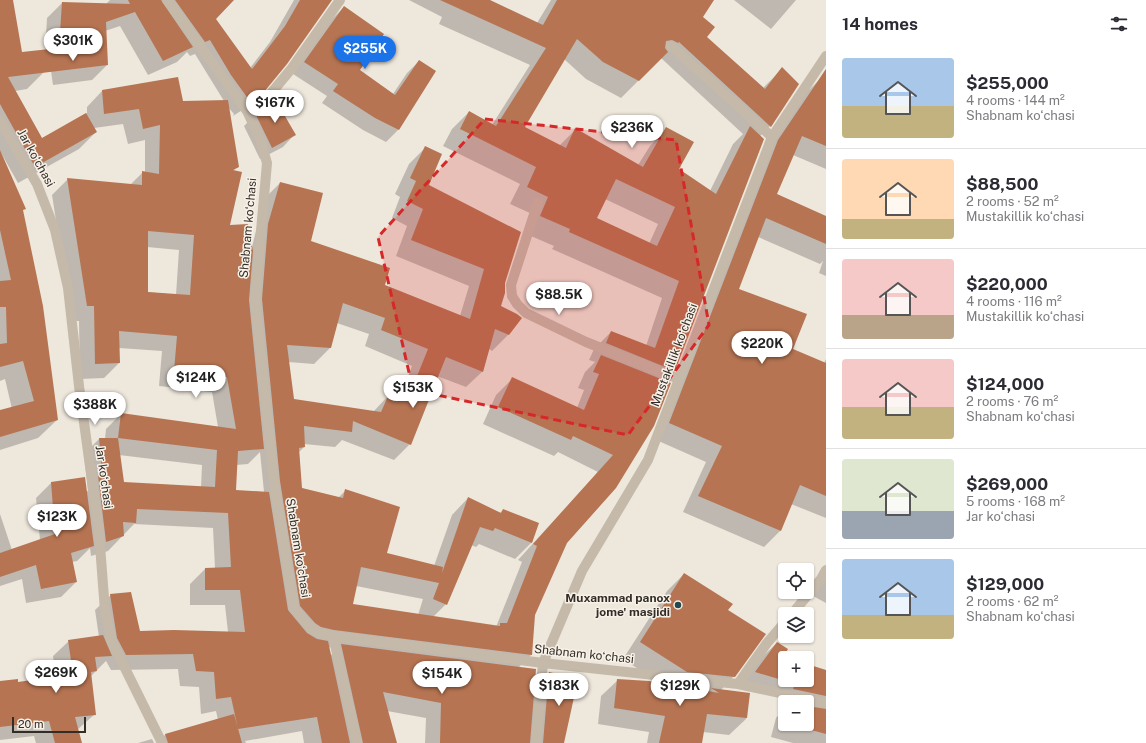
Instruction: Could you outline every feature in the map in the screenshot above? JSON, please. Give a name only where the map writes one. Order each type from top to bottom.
[{"type":"street","name":"Shabnam koʻchasi","points":[[167,0],[247,111],[260,139],[266,163],[255,299],[274,482],[294,609],[311,628],[319,633],[333,636],[543,664],[738,684],[826,703]]},
{"type":"street","points":[[247,111],[273,92],[292,68],[340,0]]},
{"type":"street","points":[[671,46],[772,137]]},
{"type":"street","name":"Mustakillik koʻchasi","points":[[536,743],[543,664],[582,571],[648,460],[772,137],[826,56]]},
{"type":"street","name":"Jar koʻchasi","points":[[0,122],[37,184],[56,230],[68,288],[79,386],[99,532],[105,611],[111,640],[162,743]]},
{"type":"street","points":[[538,202],[511,285],[512,296],[516,304],[526,313],[586,342],[679,380]]},
{"type":"street","points":[[798,607],[821,579],[826,570]]},
{"type":"street","points":[[738,684],[778,630]]},
{"type":"street","points":[[333,636],[357,743]]},
{"type":"highlighted area","points":[[485,119],[676,140],[709,325],[628,435],[413,390],[378,237]]},
{"type":"building","points":[[0,0],[13,0],[22,52],[59,48],[62,2],[130,4],[128,0],[161,0],[193,47],[163,61],[135,12],[106,22],[108,65],[8,77],[42,138],[86,113],[97,132],[35,167],[0,104]]},
{"type":"building","points":[[175,0],[234,0],[216,19],[252,69],[285,26],[300,0],[332,0],[287,64],[264,92],[249,102],[210,40],[205,42]]},
{"type":"building","points":[[440,0],[490,0],[543,25],[557,0],[714,0],[703,17],[715,27],[707,37],[765,89],[782,67],[799,84],[771,127],[679,42],[678,43],[672,40],[666,41],[665,48],[668,52],[639,81],[603,62],[577,39],[525,127],[566,148],[575,128],[643,167],[666,127],[694,142],[679,169],[716,194],[750,126],[764,139],[675,371],[606,343],[611,331],[655,348],[679,281],[569,232],[570,229],[540,216],[548,197],[527,187],[536,167],[460,129],[469,111],[496,126],[546,48]],"holes":[[[616,179],[675,207],[657,246],[597,218]]]},
{"type":"building","points":[[344,6],[384,34],[360,70],[395,95],[419,60],[436,71],[399,130],[375,118],[333,91],[338,84],[304,62]]},
{"type":"building","points":[[826,69],[826,146],[802,136],[777,194],[826,216],[826,244],[766,218],[739,289],[807,314],[793,349],[826,363],[826,496],[800,485],[781,531],[698,496],[722,446],[669,423],[778,140]]},
{"type":"building","points":[[178,77],[183,101],[228,100],[239,167],[233,170],[242,172],[230,225],[248,224],[253,251],[249,300],[264,449],[238,451],[236,490],[269,492],[288,610],[307,633],[317,639],[328,641],[350,743],[322,743],[317,717],[238,729],[231,697],[216,699],[214,672],[196,671],[193,654],[126,655],[117,638],[110,594],[131,592],[140,631],[174,630],[245,632],[240,590],[205,590],[205,568],[231,567],[228,513],[137,509],[136,523],[123,522],[124,536],[106,542],[98,475],[102,474],[99,438],[118,438],[121,413],[236,429],[227,377],[174,371],[177,336],[119,331],[120,363],[95,364],[94,306],[87,306],[67,178],[142,185],[142,171],[159,174],[160,125],[143,129],[139,109],[104,114],[102,90]],"holes":[[[148,231],[194,235],[190,295],[148,292]],[[118,438],[217,450],[215,487],[124,482]]]},
{"type":"building","points":[[275,99],[296,135],[272,148],[255,113]]},
{"type":"building","points":[[425,146],[442,154],[429,185],[521,232],[505,283],[505,293],[501,306],[522,318],[509,335],[495,329],[483,372],[446,357],[411,445],[353,421],[352,432],[304,426],[305,447],[299,448],[302,488],[343,498],[345,489],[400,507],[387,553],[443,567],[442,573],[468,497],[501,513],[503,509],[539,523],[532,543],[495,528],[493,531],[480,527],[447,605],[433,599],[439,583],[361,567],[353,604],[500,626],[500,623],[507,623],[537,546],[533,544],[613,455],[573,436],[571,440],[498,407],[512,377],[584,410],[599,374],[593,372],[601,355],[671,383],[654,426],[616,488],[567,543],[535,615],[532,655],[334,630],[321,627],[315,623],[300,606],[280,481],[262,299],[268,224],[280,182],[323,193],[311,241],[390,268],[385,285],[470,319],[484,269],[411,240],[423,209],[407,201],[416,181],[410,178]],"holes":[[[343,303],[385,318],[381,330],[428,349],[407,401],[389,394],[381,412],[294,399],[287,345],[331,348]]]},
{"type":"building","points":[[0,150],[26,209],[23,210],[43,306],[58,420],[0,437],[0,410],[34,401],[23,361],[0,367],[0,344],[7,343],[6,307],[0,307],[0,281],[11,280],[0,230]]},
{"type":"building","points":[[85,477],[94,546],[71,553],[77,582],[41,589],[36,565],[0,577],[0,553],[55,534],[51,482]]},
{"type":"building","points":[[684,573],[733,604],[728,610],[766,634],[735,677],[687,672],[640,642]]},
{"type":"building","points":[[103,635],[112,656],[95,657],[97,671],[91,672],[96,715],[75,717],[82,743],[55,743],[49,721],[0,727],[0,681],[18,679],[18,682],[73,674],[68,640]]},
{"type":"building","points":[[777,642],[788,649],[787,651],[778,651],[778,679],[755,672]]},
{"type":"building","points":[[341,644],[536,669],[530,743],[440,743],[441,703],[383,692],[397,743],[363,743]]},
{"type":"building","points":[[814,666],[826,670],[826,696],[793,689],[794,687],[814,687]]},
{"type":"building","points":[[549,672],[578,679],[564,743],[543,743]]},
{"type":"building","points":[[617,679],[649,681],[719,693],[711,688],[750,693],[747,718],[707,714],[702,743],[659,743],[665,716],[614,708]]},
{"type":"building","points":[[814,707],[826,709],[826,734],[814,731]]},
{"type":"building","points":[[234,714],[242,743],[168,743],[165,734]]},
{"type":"place","name":"Muxammad panox jome' masjidi","points":[[678,605]]}]
